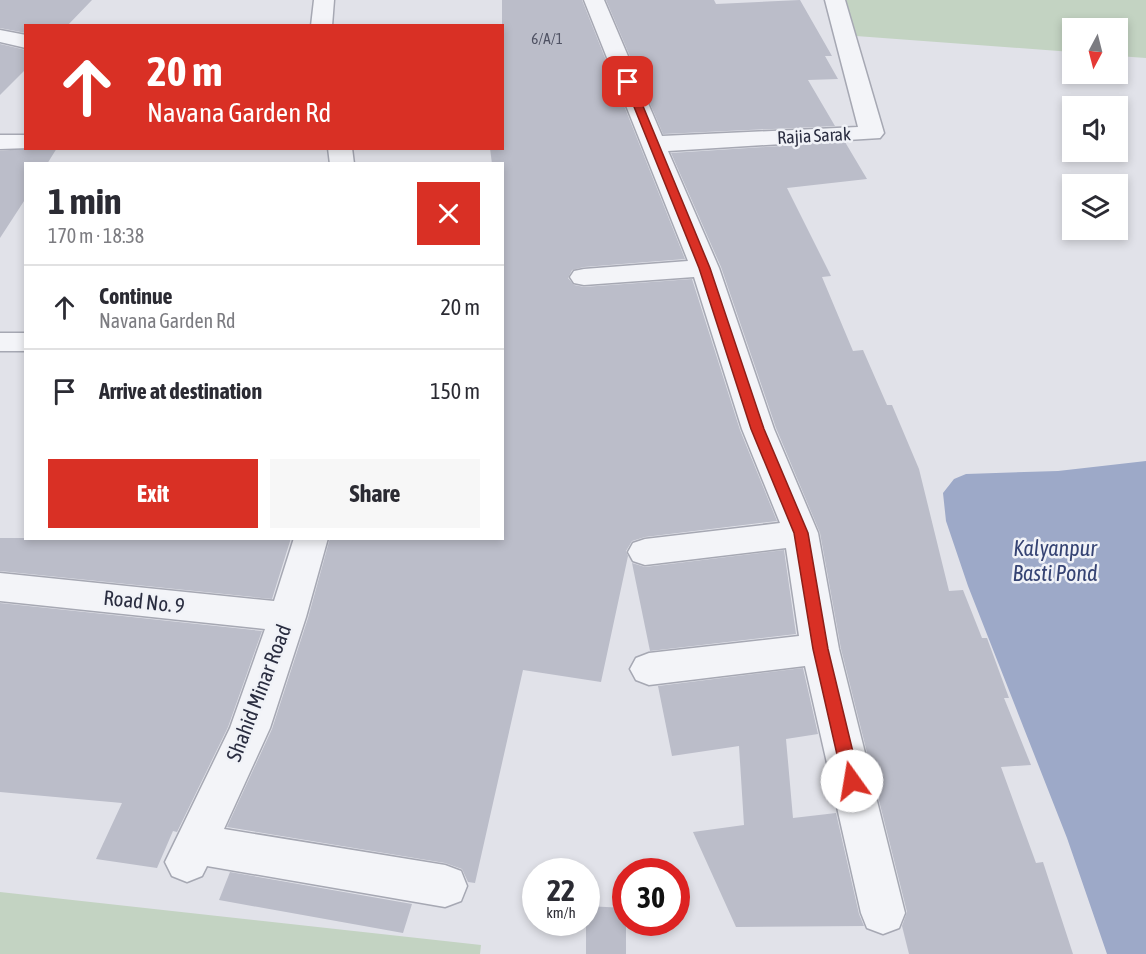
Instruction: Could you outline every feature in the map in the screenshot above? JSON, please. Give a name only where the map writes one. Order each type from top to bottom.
[{"type":"street","points":[[321,24],[324,0]]},
{"type":"street","points":[[594,0],[705,268],[758,429],[801,533],[820,649],[883,913]]},
{"type":"street","name":"Rajia Sarak","points":[[654,144],[872,132],[835,0]]},
{"type":"street","points":[[0,36],[24,42]]},
{"type":"street","points":[[0,142],[24,142]]},
{"type":"street","points":[[585,277],[705,268]]},
{"type":"street","points":[[0,342],[24,342]]},
{"type":"street","points":[[645,552],[801,533]]},
{"type":"street","name":"Shahid Minar Road","points":[[310,540],[288,617],[250,728],[191,853],[445,886]]},
{"type":"street","name":"Road No. 9","points":[[0,587],[288,617]]},
{"type":"street","points":[[649,669],[820,649]]},
{"type":"green space","points":[[846,0],[1146,0],[1146,58],[1128,57],[1128,18],[1062,18],[1062,51],[856,36]]},
{"type":"green space","points":[[0,892],[481,945],[480,954],[0,954]]},
{"type":"water","name":"Kalyanpur Basti Pond","points":[[1146,461],[1146,954],[1107,954],[1067,838],[968,586],[946,521],[943,493],[954,479],[966,474],[1058,471]]},
{"type":"building","points":[[0,0],[92,0],[69,24],[24,24],[24,33],[0,28]]},
{"type":"building","points":[[502,0],[582,0],[685,259],[584,267],[572,270],[568,278],[574,285],[584,287],[692,279],[740,430],[777,521],[645,537],[632,541],[626,551],[628,556],[601,682],[523,670],[475,883],[468,882],[462,869],[445,863],[227,827],[272,729],[308,618],[329,540],[504,540],[504,162],[492,162],[490,150],[504,150],[504,24],[502,24]]},
{"type":"building","points":[[606,0],[714,0],[716,4],[800,0],[832,56],[825,56],[838,79],[808,80],[835,126],[663,134]]},
{"type":"building","points":[[0,44],[24,50],[24,71],[0,95]]},
{"type":"building","points":[[845,142],[867,179],[787,188],[831,276],[822,277],[853,351],[863,350],[887,405],[892,405],[919,469],[949,591],[963,590],[982,638],[987,638],[1009,698],[1004,698],[1031,765],[1001,767],[1036,863],[1043,862],[1073,954],[909,954],[902,926],[907,912],[841,649],[820,533],[776,428],[721,267],[671,153]]},
{"type":"building","points":[[24,149],[56,150],[48,162],[24,162],[24,201],[0,238],[0,151]]},
{"type":"building","points":[[0,538],[24,538],[24,540],[290,540],[272,599],[0,571]]},
{"type":"building","points":[[784,550],[796,634],[650,651],[632,563],[645,567]]},
{"type":"building","points":[[0,603],[262,631],[228,727],[177,832],[173,831],[157,868],[96,859],[122,803],[0,792]]},
{"type":"building","points":[[803,668],[818,734],[786,739],[793,818],[836,813],[859,914],[864,926],[736,927],[693,832],[744,825],[739,746],[672,756],[658,686]]},
{"type":"building","points":[[230,872],[412,904],[403,933],[219,900]]},
{"type":"building","points":[[600,907],[612,907],[612,936],[626,936],[626,954],[586,954],[586,936],[600,936]]},
{"type":"route","points":[[628,82],[705,268],[758,429],[801,533],[820,649],[852,781]]}]
